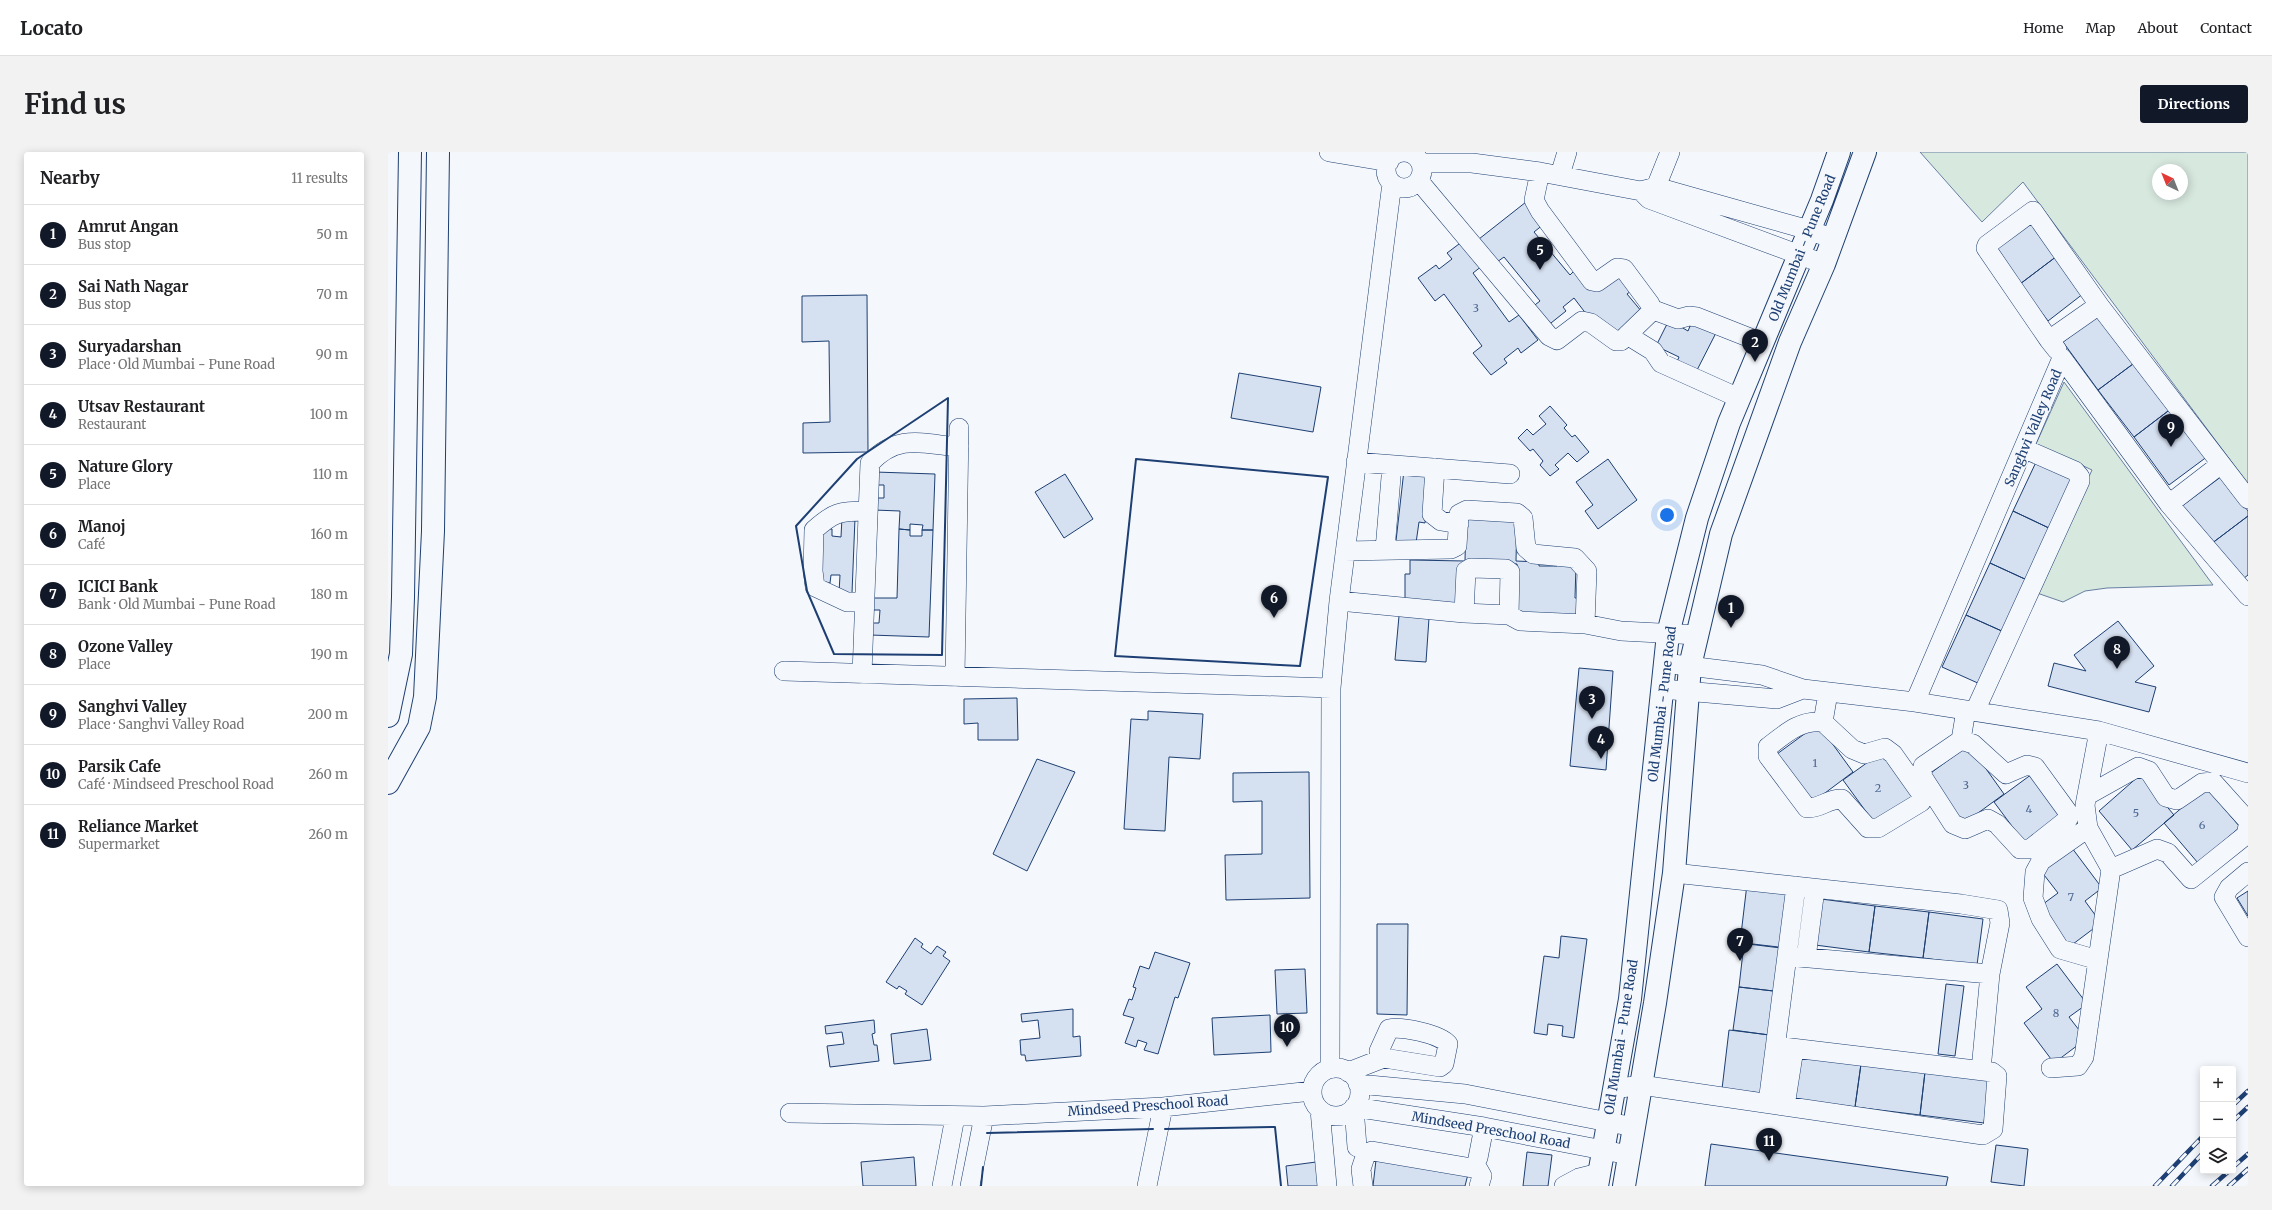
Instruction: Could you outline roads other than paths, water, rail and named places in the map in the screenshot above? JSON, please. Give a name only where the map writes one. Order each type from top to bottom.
[{"type":"main road","points":[[410,152],[403,597],[400,654],[389,715],[418,730]]},
{"type":"main road","points":[[388,783],[418,730],[425,698],[433,531],[438,152]]},
{"type":"main road","name":"Old Mumbai - Pune Road","points":[[1598,1179],[1630,998],[1668,634],[1697,518],[1740,398],[1809,230],[1839,152]]},
{"type":"main road","name":"Old Mumbai - Pune Road","points":[[1624,1186],[1674,873],[1690,666],[1721,534],[1790,342],[1824,264],[1865,152]]},
{"type":"street","points":[[1329,152],[1389,162]]},
{"type":"street","points":[[1384,1058],[1346,1075],[1317,1077],[1312,1091],[1312,1098],[1320,1110],[1327,1115],[1338,1116],[1349,1112],[1354,1107],[1359,1094],[1346,1075],[1331,688],[1345,551],[1392,183],[1387,173],[1389,162],[1392,157],[1402,152],[1414,155],[1420,172],[1549,336],[1557,340],[1582,321],[1591,323],[1616,341],[1621,341],[1652,311],[1650,304],[1624,269],[1617,268],[1597,282],[1592,281],[1540,211],[1534,200],[1540,172]]},
{"type":"street","points":[[1560,176],[1567,152]]},
{"type":"street","points":[[1670,152],[1649,189],[1649,199],[1824,264]]},
{"type":"street","points":[[1392,183],[1403,188],[1414,185],[1420,172],[1472,157],[1560,176],[1649,189],[1809,230],[1833,239]]},
{"type":"street","points":[[2062,358],[1986,248],[1987,245],[2033,211],[2036,213],[2099,305],[2248,499]]},
{"type":"street","points":[[2049,340],[2099,305]]},
{"type":"street","points":[[1651,309],[1678,319],[1689,316],[1696,317],[1763,343]]},
{"type":"street","points":[[1627,335],[1653,350],[1661,362],[1740,398]]},
{"type":"street","name":"Sanghvi Valley Road","points":[[1915,702],[2025,449],[2062,358]]},
{"type":"street","name":"Sanghvi Valley Road","points":[[2062,358],[2169,504],[2247,593]]},
{"type":"street","points":[[862,674],[870,463],[879,454],[896,444],[959,437],[955,676]]},
{"type":"street","points":[[1961,740],[1973,744],[2006,774],[2027,765],[2035,767],[2067,811],[2068,819],[2030,849],[2020,849],[1997,824],[1988,819],[1965,829],[1953,824],[1922,776],[1923,766],[1961,740],[1970,711],[2080,481],[2080,477],[2074,471],[2025,449]]},
{"type":"street","points":[[1356,462],[1510,474]]},
{"type":"street","points":[[2169,504],[2221,464]]},
{"type":"street","points":[[1385,550],[1392,465]]},
{"type":"street","points":[[1435,468],[1432,514],[1441,521],[1459,524]]},
{"type":"street","points":[[1345,551],[1451,549],[1457,546],[1459,514],[1467,510],[1517,513],[1523,518],[1526,548],[1533,554],[1575,558],[1587,571],[1585,624]]},
{"type":"street","points":[[864,602],[847,602],[815,587],[813,571],[814,530],[826,520],[843,511],[867,512]]},
{"type":"street","points":[[1464,613],[1466,571],[1471,568],[1506,569],[1510,572],[1509,615]]},
{"type":"street","points":[[1339,601],[1464,613],[1509,615],[1520,621],[1585,624],[1621,631],[1698,635]]},
{"type":"street","points":[[1664,664],[1762,675],[1803,689],[1915,702],[2098,731],[2246,772],[2231,802]]},
{"type":"street","points":[[784,671],[1331,688]]},
{"type":"street","points":[[1662,689],[1778,699],[1803,689]]},
{"type":"street","points":[[1823,722],[1828,693]]},
{"type":"street","points":[[1813,721],[1823,722],[1852,749],[1864,754],[1885,748],[1894,754],[1922,795],[1921,802],[1878,828],[1868,828],[1842,799],[1836,798],[1815,808],[1807,808],[1768,756],[1768,747],[1799,724],[1813,721]]},
{"type":"street","points":[[2051,1068],[2078,1066],[2084,1057],[2111,869],[2088,828],[2085,805],[2088,795],[2098,731]]},
{"type":"street","points":[[2088,795],[2138,767],[2149,770],[2166,797],[2177,800],[2202,783],[2213,782],[2248,821]]},
{"type":"street","points":[[2111,869],[2157,849],[2168,853],[2191,879],[2246,835],[2248,826]]},
{"type":"street","points":[[2088,828],[2041,861],[2035,872],[2032,898],[2041,919],[2060,949],[2098,960]]},
{"type":"street","points":[[2248,872],[2229,888],[2224,897],[2248,937]]},
{"type":"street","points":[[1674,873],[1961,904],[1998,910],[2000,923],[1990,974],[1981,1070]]},
{"type":"street","points":[[1776,1105],[1785,1048],[1787,956],[1796,886]]},
{"type":"street","points":[[1806,958],[1815,889]]},
{"type":"street","points":[[1787,956],[1990,974]]},
{"type":"street","points":[[1614,1089],[1641,1085],[1983,1135],[1993,1129],[1997,1076],[1992,1072],[1785,1048]]},
{"type":"street","name":"Mindseed Preschool Road","points":[[1346,1075],[1465,1094],[1634,1127]]},
{"type":"street","name":"Mindseed Preschool Road","points":[[954,1117],[1163,1107],[1312,1091]]},
{"type":"street","points":[[1147,1186],[1163,1107]]},
{"type":"street","points":[[1354,1107],[1357,1147]]},
{"type":"street","name":"Mindseed Preschool Road","points":[[1354,1107],[1488,1128],[1629,1155]]},
{"type":"street","points":[[1320,1110],[1327,1186]]},
{"type":"street","points":[[790,1113],[954,1117],[942,1186]]},
{"type":"street","points":[[970,1186],[984,1116]]},
{"type":"street","points":[[1482,1159],[1488,1128]]},
{"type":"street","points":[[1363,1186],[1361,1169],[1366,1154],[1372,1151],[1478,1169],[1482,1176],[1479,1186]]},
{"type":"street","points":[[1564,1186],[1579,1178],[1598,1179]]},
{"type":"railway","points":[[2236,1102],[2248,1091]]},
{"type":"railway","points":[[2236,1118],[2248,1107]]},
{"type":"railway","points":[[2155,1186],[2201,1138]]},
{"type":"railway","points":[[2236,1164],[2248,1154]]},
{"type":"railway","points":[[2172,1186],[2200,1156]]},
{"type":"railway","points":[[2229,1186],[2248,1169]]},
{"type":"railway","points":[[2212,1186],[2226,1174]]},
{"type":"place","name":"Nature Glory","points":[[1540,270]]},
{"type":"place","name":"Sai Nath Nagar","points":[[1755,362]]},
{"type":"place","name":"Sanghvi Valley","points":[[2171,447]]},
{"type":"place","name":"Manoj","points":[[1274,618]]},
{"type":"place","name":"Amrut Angan","points":[[1731,628]]},
{"type":"place","name":"Ozone Valley","points":[[2117,669]]},
{"type":"place","name":"Suryadarshan","points":[[1592,719]]},
{"type":"place","name":"Utsav Restaurant","points":[[1601,759]]},
{"type":"place","name":"ICICI Bank","points":[[1740,961]]},
{"type":"place","name":"Parsik Cafe","points":[[1287,1047]]},
{"type":"place","name":"Reliance Market","points":[[1769,1161]]}]
